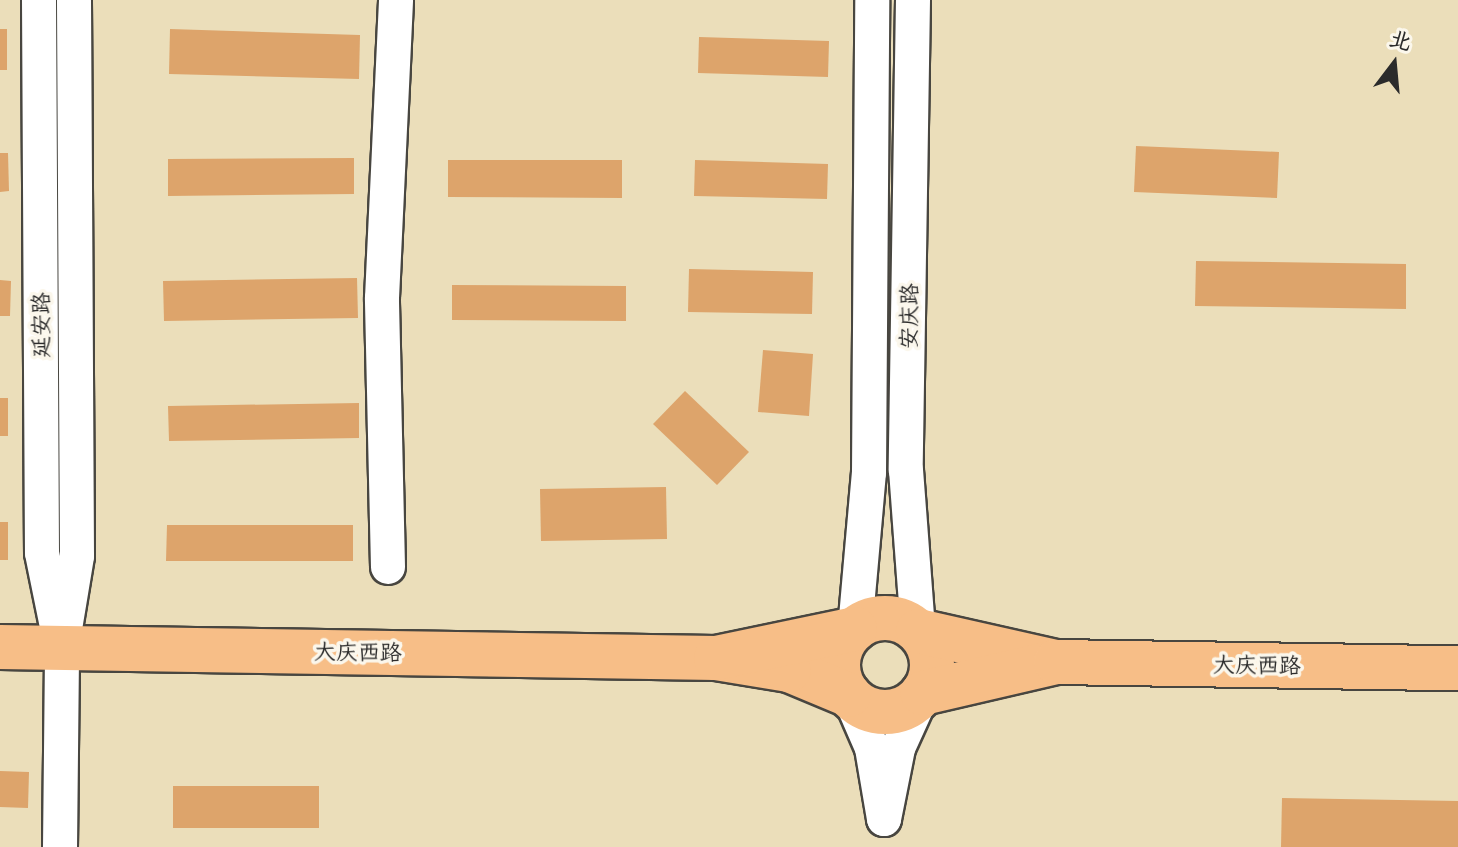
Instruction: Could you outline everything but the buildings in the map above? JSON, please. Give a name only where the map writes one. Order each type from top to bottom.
[{"type":"main road","points":[[716,658],[855,629],[879,617],[918,631],[1056,662]]},
{"type":"main road","points":[[849,695],[838,662],[855,629]]},
{"type":"main road","points":[[918,631],[933,665],[923,693]]},
{"type":"main road","name":"大庆西路","points":[[0,647],[716,658]]},
{"type":"main road","points":[[716,658],[789,670],[885,712],[923,693],[1056,662]]},
{"type":"main road","name":"大庆西路","points":[[1056,662],[1458,668]]},
{"type":"street","name":"延安路","points":[[39,0],[42,553],[62,647]]},
{"type":"street","name":"延安路","points":[[60,847],[62,647],[77,556],[74,0]]},
{"type":"street","points":[[388,567],[382,298],[396,0]]},
{"type":"street","name":"安庆路","points":[[855,629],[869,473],[872,0]]},
{"type":"street","name":"安庆路","points":[[913,0],[906,470],[918,631]]},
{"type":"street","points":[[884,833],[898,748],[923,693]]},
{"type":"street","points":[[849,695],[872,748],[884,833]]}]
